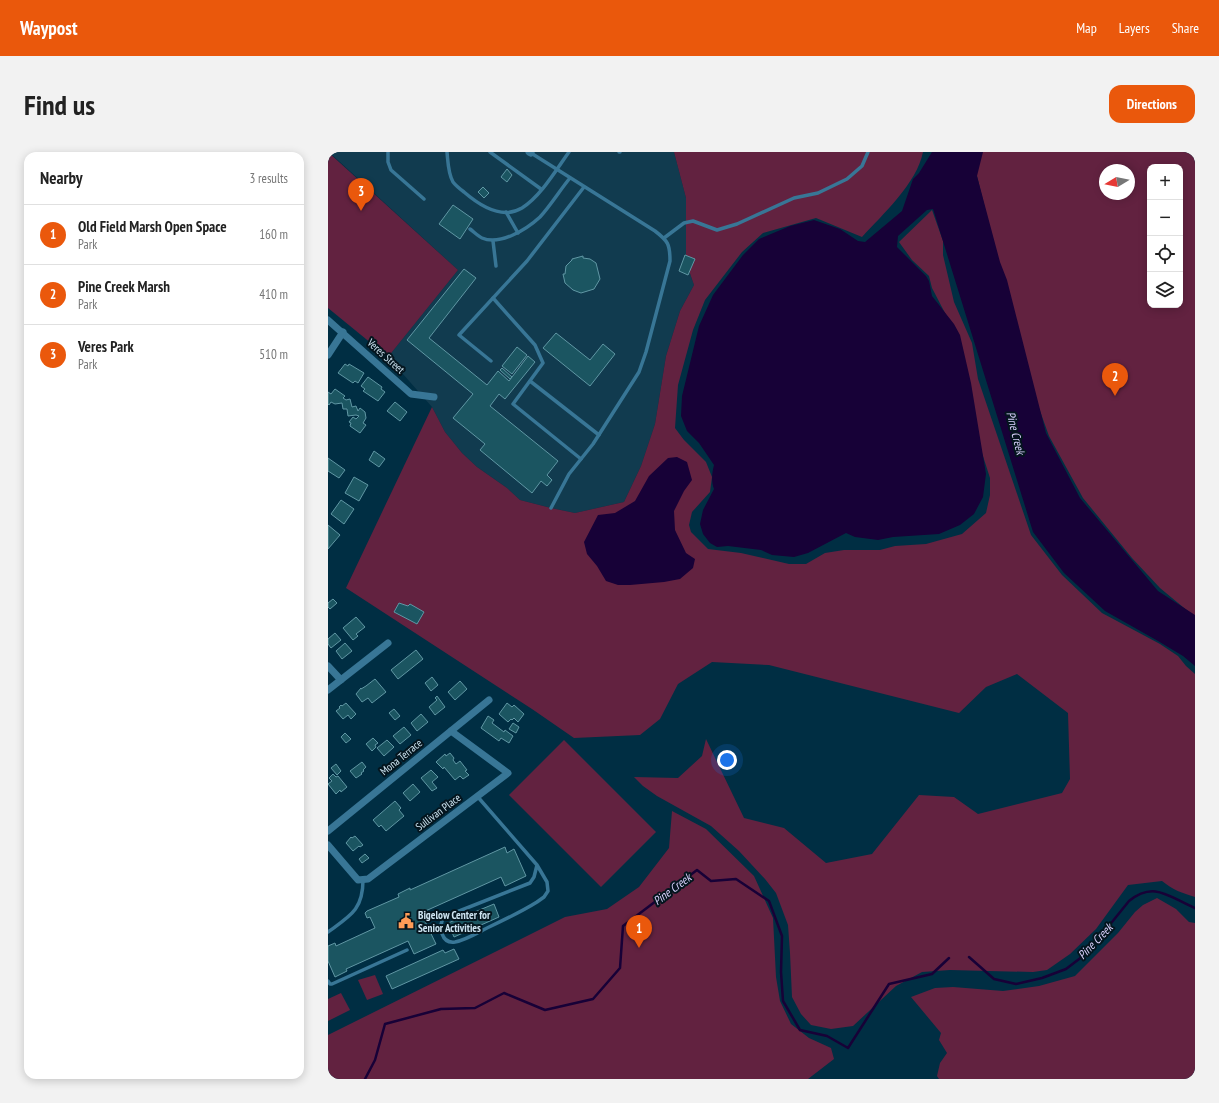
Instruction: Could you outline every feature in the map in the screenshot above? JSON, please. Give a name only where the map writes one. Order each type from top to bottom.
[{"type":"street","name":"Veres Street","points":[[328,320],[411,394],[434,396]]},
{"type":"street","points":[[328,355],[343,332]]},
{"type":"street","points":[[328,690],[388,643]]},
{"type":"street","points":[[328,666],[341,680]]},
{"type":"street","name":"Mona Terrace","points":[[328,831],[489,700]]},
{"type":"street","name":"Sullivan Place","points":[[363,880],[368,879],[508,773],[451,731]]},
{"type":"street","points":[[328,845],[358,880],[363,880]]},
{"type":"lane","points":[[388,152],[388,162],[391,170],[424,199]]},
{"type":"lane","points":[[447,152],[450,175],[456,185],[482,206],[506,212],[512,212],[533,200],[569,152]]},
{"type":"lane","points":[[490,152],[541,189]]},
{"type":"lane","points":[[664,238],[684,223],[694,221],[717,230],[737,224],[794,198],[818,193],[847,179],[862,166],[868,152]]},
{"type":"lane","points":[[530,153],[664,238],[670,246],[670,261],[646,352],[639,372],[599,435],[569,474],[551,508]]},
{"type":"lane","points":[[470,229],[482,238],[493,241],[504,239],[518,233],[539,217],[570,178]]},
{"type":"lane","points":[[491,361],[459,335],[527,261],[584,187]]},
{"type":"lane","points":[[506,212],[518,233]]},
{"type":"lane","points":[[493,241],[496,266]]},
{"type":"lane","points":[[493,298],[535,345],[543,364],[513,404],[581,459]]},
{"type":"lane","points":[[530,380],[599,435]]},
{"type":"lane","points":[[477,796],[537,865],[547,882],[548,891],[541,900],[469,937],[454,942],[447,941],[443,936],[440,927],[441,921],[444,917],[530,883],[534,877],[537,865]]},
{"type":"lane","points":[[328,932],[358,907],[363,892],[363,880]]},
{"type":"lane","points":[[328,981],[332,984],[407,950]]},
{"type":"shaded area","points":[[328,152],[458,270],[388,357],[328,308]]},
{"type":"shaded area","points":[[329,152],[674,152],[686,198],[686,262],[694,285],[680,311],[666,356],[655,424],[641,466],[624,502],[575,513],[520,500],[507,488],[477,467],[462,453],[445,432],[432,407],[388,357],[458,270]]},
{"type":"shaded area","points":[[674,152],[923,152],[920,164],[907,186],[862,237],[816,218],[763,233],[742,252],[705,300],[693,330],[678,385],[675,428],[684,440],[706,462],[712,477],[710,492],[692,512],[689,525],[691,532],[708,549],[741,553],[789,564],[806,564],[825,553],[844,550],[880,550],[895,546],[926,544],[962,534],[986,513],[990,495],[990,478],[982,453],[957,336],[932,288],[929,276],[912,260],[899,242],[932,210],[943,241],[943,255],[954,302],[972,343],[978,379],[1031,535],[1062,575],[1102,613],[1160,644],[1178,656],[1195,674],[1195,897],[1178,891],[1162,881],[1128,885],[1096,929],[1070,954],[1047,970],[1033,972],[950,970],[922,972],[896,986],[853,1026],[831,1029],[811,1025],[801,1014],[792,997],[788,925],[776,893],[739,851],[711,826],[657,796],[643,786],[634,777],[678,778],[702,756],[706,739],[744,818],[784,828],[826,863],[872,854],[919,795],[954,797],[978,814],[1062,793],[1070,779],[1068,713],[1017,674],[986,687],[959,713],[769,665],[712,662],[678,684],[660,719],[640,735],[574,738],[346,588],[432,407],[445,432],[462,453],[477,467],[507,488],[520,500],[575,513],[624,502],[641,466],[655,424],[666,356],[680,311],[694,285],[686,262],[686,198]]},
{"type":"shaded area","points":[[971,152],[1195,152],[1195,617],[1160,588],[1132,558],[1083,498],[1049,436],[1025,369]]},
{"type":"shaded area","points":[[564,740],[656,832],[601,887],[509,795]]},
{"type":"shaded area","points":[[672,811],[706,829],[754,876],[773,918],[776,977],[780,1001],[791,1024],[809,1038],[831,1048],[834,1059],[808,1079],[328,1079],[328,1035],[565,917],[607,909],[639,887],[669,848]]},
{"type":"shaded area","points":[[1157,898],[1176,909],[1189,922],[1195,923],[1195,1079],[939,1079],[937,1076],[940,1063],[947,1053],[939,1040],[941,1033],[911,997],[935,988],[953,987],[1003,991],[1039,986],[1075,976],[1118,933],[1135,912],[1143,905]]},
{"type":"shaded area","points":[[375,975],[383,994],[367,1000],[358,980]]},
{"type":"shaded area","points":[[341,993],[350,1010],[328,1021],[328,999]]},
{"type":"water","points":[[932,152],[983,152],[977,176],[1000,262],[1007,280],[1046,433],[1080,498],[1158,591],[1195,615],[1195,666],[1183,656],[1105,611],[1064,573],[1033,532],[933,209],[927,210],[898,236],[897,247],[926,276],[929,281],[932,296],[954,324],[960,335],[971,383],[986,474],[983,497],[974,514],[960,525],[939,534],[893,537],[878,540],[855,537],[846,533],[808,553],[794,557],[772,555],[761,550],[728,546],[717,547],[710,543],[703,534],[700,524],[703,510],[714,489],[712,477],[714,465],[699,443],[687,431],[681,416],[682,396],[699,326],[713,295],[743,255],[759,239],[790,226],[814,220],[840,229],[858,241],[865,242],[902,211],[913,179],[919,173]]},
{"type":"water","points":[[677,457],[687,462],[692,480],[684,491],[674,511],[675,530],[686,553],[695,559],[693,568],[680,579],[664,582],[618,585],[606,581],[597,566],[587,554],[584,542],[598,515],[615,513],[635,501],[649,476],[668,458]]},
{"type":"building","points":[[507,169],[512,175],[507,182],[501,177]]},
{"type":"building","points":[[483,187],[489,193],[484,198],[478,192]]},
{"type":"building","points":[[453,205],[473,219],[460,239],[439,224]]},
{"type":"building","points":[[685,255],[695,259],[688,275],[679,271]]},
{"type":"building","points":[[583,256],[583,258],[590,259],[596,263],[600,279],[594,289],[581,293],[573,290],[565,283],[563,274],[565,274],[566,266],[572,259]]},
{"type":"building","points":[[464,269],[476,278],[429,338],[487,385],[498,371],[509,381],[528,356],[535,362],[505,399],[499,394],[490,406],[558,461],[547,475],[552,480],[547,486],[541,481],[532,493],[480,450],[485,444],[453,418],[473,394],[407,340]]},
{"type":"building","points":[[556,333],[590,360],[603,344],[615,354],[590,386],[543,348]]},
{"type":"building","points":[[517,347],[527,355],[512,374],[502,366]]},
{"type":"building","points":[[345,364],[348,366],[349,364],[364,373],[358,383],[355,381],[353,383],[338,373]]},
{"type":"building","points":[[502,368],[512,377],[510,379],[500,370]]},
{"type":"building","points":[[368,377],[382,387],[381,389],[385,392],[378,401],[363,391],[365,389],[361,386]]},
{"type":"building","points":[[335,389],[345,396],[343,398],[346,400],[350,399],[352,407],[356,406],[358,411],[360,408],[365,412],[366,418],[363,423],[366,425],[360,433],[350,426],[351,423],[349,422],[353,417],[356,419],[359,416],[348,416],[347,409],[343,409],[342,403],[335,404],[331,402],[329,405],[328,404],[328,392],[331,394]]},
{"type":"building","points":[[395,402],[407,412],[400,421],[387,411]]},
{"type":"building","points":[[374,451],[385,459],[379,467],[369,460]]},
{"type":"building","points":[[328,458],[345,470],[339,478],[328,471]]},
{"type":"building","points":[[354,477],[368,485],[359,501],[345,493]]},
{"type":"building","points":[[341,500],[354,509],[344,524],[331,514]]},
{"type":"building","points":[[328,525],[340,535],[328,549]]},
{"type":"building","points":[[333,599],[337,603],[330,609],[328,607],[328,603]]},
{"type":"building","points":[[399,603],[408,606],[410,604],[424,612],[417,624],[394,612]]},
{"type":"building","points":[[356,617],[365,627],[356,634],[358,636],[353,640],[343,628]]},
{"type":"building","points":[[335,633],[341,640],[331,648],[328,644],[328,639]]},
{"type":"building","points":[[345,643],[352,651],[342,659],[336,651]]},
{"type":"building","points":[[416,650],[423,659],[398,679],[391,670]]},
{"type":"building","points":[[432,677],[438,685],[431,691],[425,683]]},
{"type":"building","points":[[375,679],[386,692],[372,703],[368,698],[362,702],[356,694],[361,688]]},
{"type":"building","points":[[460,681],[467,689],[455,700],[448,692]]},
{"type":"building","points":[[437,696],[445,707],[435,715],[429,707],[437,700],[435,698]]},
{"type":"building","points":[[346,703],[356,714],[351,719],[348,715],[343,719],[336,711],[341,705],[342,706]]},
{"type":"building","points":[[507,703],[512,707],[514,705],[524,714],[518,722],[514,718],[508,722],[499,714]]},
{"type":"building","points":[[394,709],[400,716],[395,720],[389,713]]},
{"type":"building","points":[[421,714],[428,722],[417,731],[411,723]]},
{"type":"building","points":[[488,716],[494,720],[492,723],[504,732],[505,730],[513,736],[509,743],[501,738],[499,741],[481,728]]},
{"type":"building","points":[[513,723],[519,727],[516,733],[509,729]]},
{"type":"building","points":[[404,727],[411,735],[400,744],[393,736]]},
{"type":"building","points":[[345,733],[351,739],[346,743],[341,737]]},
{"type":"building","points":[[373,738],[378,743],[372,751],[366,744]]},
{"type":"building","points":[[387,740],[394,747],[384,756],[377,748]]},
{"type":"building","points":[[450,753],[456,764],[460,761],[467,770],[465,771],[469,775],[463,779],[460,776],[455,780],[444,767],[443,769],[436,762],[445,754],[446,756]]},
{"type":"building","points":[[362,762],[366,767],[361,773],[362,774],[356,778],[350,771]]},
{"type":"building","points":[[336,764],[341,771],[337,775],[331,768]]},
{"type":"building","points":[[431,770],[438,777],[432,782],[437,788],[432,791],[421,778]]},
{"type":"building","points":[[333,774],[336,777],[338,776],[347,787],[341,792],[340,790],[336,794],[328,784],[332,781],[329,778]]},
{"type":"building","points":[[413,784],[420,792],[410,801],[403,793]]},
{"type":"building","points":[[395,801],[401,808],[399,810],[404,816],[386,831],[381,825],[379,827],[373,820]]},
{"type":"building","points":[[355,836],[363,845],[360,847],[359,846],[353,851],[346,843],[351,837],[352,838]]},
{"type":"building","points":[[505,847],[507,853],[514,849],[526,876],[505,886],[501,877],[421,913],[436,944],[414,954],[408,941],[346,969],[347,971],[335,977],[328,961],[328,946],[335,943],[336,946],[375,928],[370,917],[367,918],[365,913],[367,911],[399,897],[398,894],[410,888],[410,890]]},
{"type":"building","points":[[365,854],[369,858],[362,863],[359,859]]},
{"type":"building","points":[[494,904],[499,917],[454,937],[448,923]]},
{"type":"building","points":[[454,949],[459,959],[392,989],[386,976],[443,950],[445,953]]},
{"type":"waterway","name":"Pine Creek","points":[[365,1079],[375,1060],[385,1024],[441,1009],[475,1008],[504,993],[545,1010],[593,999],[620,968],[623,926],[697,870],[711,881],[736,879],[769,901],[782,936],[781,972],[783,1001],[800,1030],[827,1036],[848,1048],[889,984],[932,974],[949,958]]},
{"type":"waterway","name":"Pine Creek","points":[[969,957],[994,979],[1016,984],[1042,978],[1066,969],[1087,953],[1129,901],[1138,895],[1155,891],[1170,896],[1195,908]]},
{"type":"place","name":"Veres Park","points":[[361,211]]},
{"type":"place","name":"Pine Creek Marsh","points":[[1115,396]]},
{"type":"place","name":"Bigelow Center for Senior Activities","points":[[406,921]]},
{"type":"place","name":"Old Field Marsh Open Space","points":[[639,948]]}]
